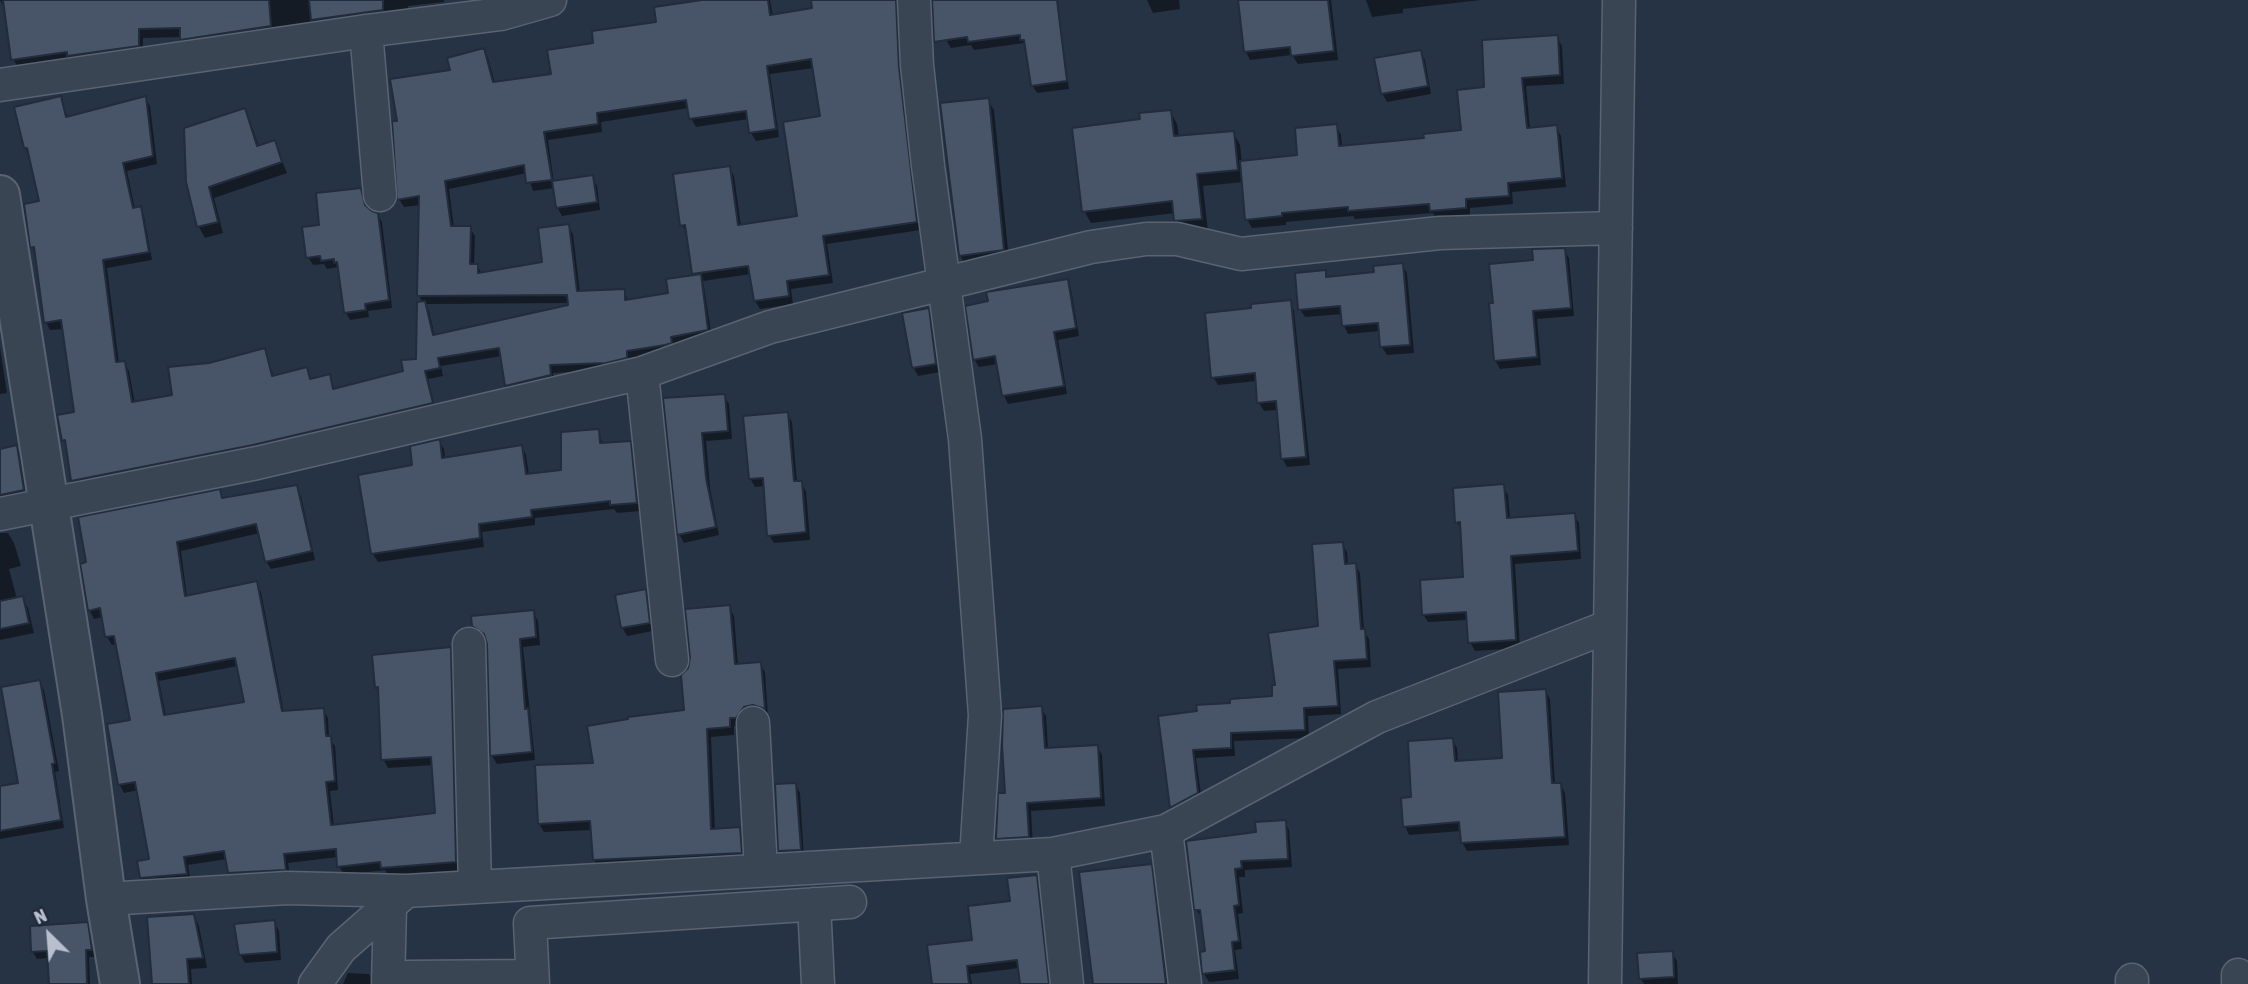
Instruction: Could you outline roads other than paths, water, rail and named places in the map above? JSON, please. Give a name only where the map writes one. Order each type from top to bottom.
[{"type":"street","points":[[0,85],[366,31],[501,14],[550,0]]},
{"type":"street","points":[[914,0],[925,141],[965,439],[985,715],[976,858]]},
{"type":"street","points":[[1605,984],[1619,0]]},
{"type":"street","points":[[366,31],[380,195]]},
{"type":"street","points":[[0,195],[82,715],[106,900],[120,984]]},
{"type":"street","points":[[0,514],[257,463],[642,373],[770,327],[1091,247],[1146,239],[1177,239],[1241,254],[1440,233],[1616,228]]},
{"type":"street","points":[[642,373],[672,660]]},
{"type":"street","points":[[106,900],[287,888],[398,899],[475,887],[1053,854],[1166,831],[1377,717],[1610,626]]},
{"type":"street","points":[[469,644],[475,887]]},
{"type":"street","points":[[753,723],[761,870]]},
{"type":"street","points":[[1166,831],[1185,984]]},
{"type":"street","points":[[1053,854],[1067,984]]},
{"type":"street","points":[[398,899],[398,980],[532,980],[530,923],[849,902]]},
{"type":"street","points":[[315,984],[341,948],[398,899]]},
{"type":"street","points":[[814,904],[818,984]]}]
